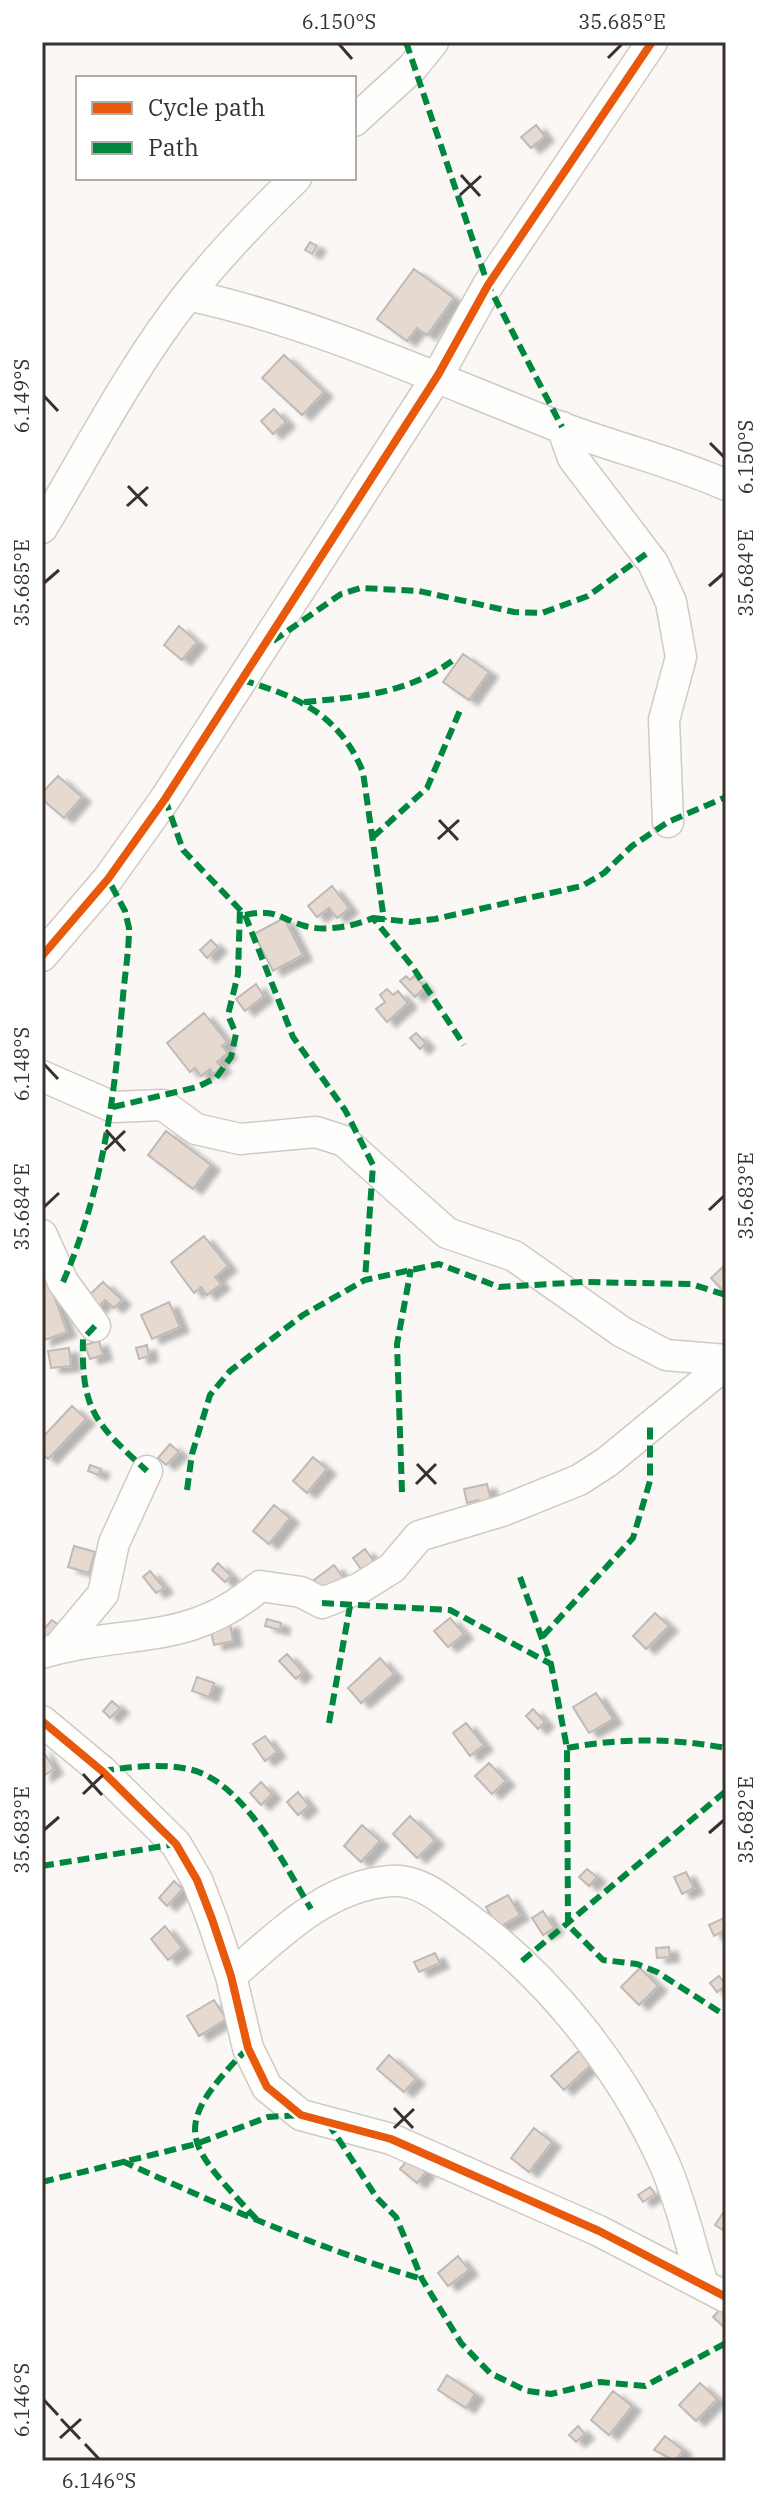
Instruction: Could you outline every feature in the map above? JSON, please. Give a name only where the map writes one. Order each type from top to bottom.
[{"type":"street","points":[[356,119],[412,68],[433,42]]},
{"type":"street","points":[[42,956],[108,879],[165,799],[438,375],[488,285],[652,42]]},
{"type":"street","points":[[42,528],[159,335],[188,295],[241,233],[294,180]]},
{"type":"street","points":[[188,295],[259,310],[438,375],[562,427],[689,469],[726,485]]},
{"type":"street","points":[[562,427],[573,458],[594,490],[653,563],[671,602],[681,657],[664,720],[668,822]]},
{"type":"street","points":[[42,1076],[113,1107],[163,1105],[196,1129],[240,1139],[316,1132],[344,1141],[447,1233],[514,1256],[622,1332],[666,1355],[726,1362]]},
{"type":"street","points":[[42,1235],[63,1282],[95,1326]]},
{"type":"street","points":[[50,1651],[177,1631],[203,1623],[234,1608],[260,1586],[301,1592],[322,1603],[345,1595],[392,1568],[419,1536],[502,1511],[579,1480],[607,1462],[726,1362]]},
{"type":"street","points":[[50,1651],[103,1594],[114,1543],[147,1471]]},
{"type":"street","points":[[42,1721],[102,1771],[176,1844],[197,1880],[231,1976],[255,2068],[267,2087],[301,2115],[391,2139],[599,2231],[720,2292]]},
{"type":"street","points":[[231,1976],[311,1909],[371,1884],[403,1881],[428,1889],[522,1961],[578,2022],[613,2073],[665,2165],[720,2292]]},
{"type":"building","points":[[536,125],[545,136],[531,148],[521,137]]},
{"type":"building","points":[[310,242],[317,246],[312,254],[305,250]]},
{"type":"building","points":[[414,269],[454,298],[427,335],[417,328],[407,341],[377,319]]},
{"type":"building","points":[[284,355],[324,392],[302,415],[262,378]]},
{"type":"building","points":[[274,409],[286,422],[273,434],[261,421]]},
{"type":"building","points":[[179,626],[197,642],[182,660],[164,645]]},
{"type":"building","points":[[463,654],[489,672],[469,700],[443,682]]},
{"type":"building","points":[[58,776],[82,797],[64,818],[42,799],[42,793]]},
{"type":"building","points":[[332,886],[349,908],[337,918],[329,908],[317,917],[308,906]]},
{"type":"building","points":[[284,918],[303,955],[273,971],[254,934]]},
{"type":"building","points":[[211,940],[218,947],[207,958],[200,950]]},
{"type":"building","points":[[406,976],[410,980],[414,976],[425,987],[415,997],[400,981]]},
{"type":"building","points":[[256,984],[264,996],[245,1011],[236,999]]},
{"type":"building","points":[[387,989],[393,995],[398,991],[408,1003],[387,1022],[376,1009],[385,1002],[380,995]]},
{"type":"building","points":[[204,1013],[227,1042],[222,1046],[228,1053],[217,1062],[222,1067],[214,1074],[210,1069],[201,1076],[195,1068],[190,1072],[167,1043]]},
{"type":"building","points":[[416,1033],[426,1043],[420,1049],[410,1038]]},
{"type":"building","points":[[166,1131],[211,1165],[193,1189],[148,1155]]},
{"type":"building","points":[[204,1236],[228,1266],[215,1277],[221,1284],[207,1295],[201,1287],[194,1293],[171,1262]]},
{"type":"building","points":[[726,1264],[726,1292],[725,1293],[711,1278]]},
{"type":"building","points":[[45,1271],[67,1332],[42,1341],[42,1272]]},
{"type":"building","points":[[103,1282],[122,1300],[114,1308],[105,1300],[95,1310],[84,1300]]},
{"type":"building","points":[[169,1302],[180,1327],[152,1339],[141,1315]]},
{"type":"building","points":[[99,1341],[103,1355],[90,1359],[85,1345]]},
{"type":"building","points":[[147,1345],[149,1356],[139,1359],[136,1348]]},
{"type":"building","points":[[69,1348],[71,1366],[51,1368],[48,1351]]},
{"type":"building","points":[[72,1406],[86,1419],[48,1459],[42,1453],[42,1438]]},
{"type":"building","points":[[170,1444],[179,1452],[166,1465],[158,1458]]},
{"type":"building","points":[[313,1457],[327,1469],[307,1493],[293,1481]]},
{"type":"building","points":[[90,1465],[101,1469],[98,1475],[88,1471]]},
{"type":"building","points":[[487,1484],[493,1509],[481,1512],[478,1500],[467,1503],[464,1489]]},
{"type":"building","points":[[274,1505],[290,1518],[269,1544],[253,1531]]},
{"type":"building","points":[[74,1546],[95,1552],[89,1573],[68,1567]]},
{"type":"building","points":[[365,1549],[378,1567],[366,1576],[353,1558]]},
{"type":"building","points":[[218,1563],[231,1576],[225,1582],[212,1570]]},
{"type":"building","points":[[334,1565],[347,1583],[327,1597],[314,1580]]},
{"type":"building","points":[[150,1571],[164,1588],[156,1593],[143,1577]]},
{"type":"building","points":[[655,1613],[669,1626],[646,1649],[633,1636]]},
{"type":"building","points":[[450,1618],[464,1634],[448,1647],[434,1631]]},
{"type":"building","points":[[267,1619],[281,1623],[280,1630],[265,1626]]},
{"type":"building","points":[[52,1620],[61,1627],[48,1642],[42,1637],[42,1631]]},
{"type":"building","points":[[230,1623],[233,1641],[214,1645],[210,1627]]},
{"type":"building","points":[[287,1654],[303,1672],[296,1679],[279,1661]]},
{"type":"building","points":[[380,1658],[394,1674],[361,1703],[348,1688]]},
{"type":"building","points":[[197,1677],[214,1683],[209,1697],[192,1691]]},
{"type":"building","points":[[596,1693],[613,1719],[589,1733],[573,1707]]},
{"type":"building","points":[[112,1701],[120,1708],[110,1718],[103,1711]]},
{"type":"building","points":[[533,1709],[545,1722],[538,1729],[526,1716]]},
{"type":"building","points":[[466,1723],[484,1745],[470,1756],[453,1733]]},
{"type":"building","points":[[265,1736],[277,1752],[265,1761],[253,1744]]},
{"type":"building","points":[[42,1749],[54,1769],[42,1777]]},
{"type":"building","points":[[489,1763],[506,1781],[492,1794],[475,1776]]},
{"type":"building","points":[[261,1782],[272,1794],[261,1805],[250,1793]]},
{"type":"building","points":[[298,1792],[309,1806],[298,1815],[287,1802]]},
{"type":"building","points":[[410,1816],[435,1840],[417,1858],[393,1834]]},
{"type":"building","points":[[362,1825],[380,1841],[361,1862],[344,1846]]},
{"type":"building","points":[[587,1869],[597,1877],[589,1886],[579,1877]]},
{"type":"building","points":[[686,1872],[694,1888],[682,1894],[674,1877]]},
{"type":"building","points":[[174,1881],[183,1889],[167,1906],[159,1898]]},
{"type":"building","points":[[508,1895],[520,1915],[498,1928],[486,1907]]},
{"type":"building","points":[[543,1911],[554,1928],[543,1935],[532,1918]]},
{"type":"building","points":[[726,1917],[726,1930],[714,1936],[709,1925]]},
{"type":"building","points":[[165,1926],[182,1948],[168,1960],[151,1939]]},
{"type":"building","points":[[669,1947],[670,1957],[657,1958],[656,1948]]},
{"type":"building","points":[[435,1953],[440,1963],[419,1972],[414,1962]]},
{"type":"building","points":[[640,1968],[658,1986],[639,2005],[621,1987]]},
{"type":"building","points":[[719,1976],[726,1985],[717,1992],[710,1983]]},
{"type":"building","points":[[214,2000],[226,2019],[199,2036],[187,2016]]},
{"type":"building","points":[[581,2049],[594,2062],[564,2090],[551,2076]]},
{"type":"building","points":[[389,2055],[416,2079],[404,2092],[377,2069]]},
{"type":"building","points":[[534,2128],[552,2142],[529,2172],[511,2158]]},
{"type":"building","points":[[409,2158],[426,2172],[417,2183],[400,2169]]},
{"type":"building","points":[[650,2187],[655,2194],[643,2202],[638,2195]]},
{"type":"building","points":[[723,2213],[726,2215],[726,2232],[715,2225]]},
{"type":"building","points":[[458,2256],[469,2270],[448,2286],[438,2273]]},
{"type":"building","points":[[726,2303],[726,2325],[724,2327],[713,2317]]},
{"type":"building","points":[[447,2375],[475,2394],[466,2408],[438,2390]]},
{"type":"building","points":[[700,2383],[717,2399],[696,2421],[679,2405]]},
{"type":"building","points":[[613,2391],[632,2406],[609,2435],[591,2420]]},
{"type":"building","points":[[578,2426],[585,2434],[576,2442],[569,2435]]},
{"type":"building","points":[[665,2436],[683,2450],[675,2461],[654,2450]]},
{"type":"marked path","points":[[406,42],[488,285],[562,427]]},
{"type":"marked path","points":[[273,641],[341,594],[361,588],[419,591],[514,612],[542,613],[588,596],[646,554]]},
{"type":"marked path","points":[[304,702],[381,692],[417,681],[452,661]]},
{"type":"marked path","points":[[242,680],[281,693],[314,711],[329,722],[353,752],[363,772],[384,920]]},
{"type":"marked path","points":[[373,837],[427,788],[461,708]]},
{"type":"marked path","points":[[373,918],[411,922],[435,919],[582,886],[604,873],[632,846],[668,822],[726,797]]},
{"type":"marked path","points":[[165,799],[183,850],[245,915],[270,913],[305,926],[322,928],[349,926],[373,918],[412,966],[464,1045]]},
{"type":"marked path","points":[[63,1282],[77,1248],[97,1177],[116,1069],[129,928],[125,911],[108,879]]},
{"type":"marked path","points":[[113,1107],[197,1087],[216,1078],[231,1057],[236,1034],[228,1015],[238,974],[240,908]]},
{"type":"marked path","points":[[245,915],[293,1037],[345,1110],[373,1165],[365,1280]]},
{"type":"marked path","points":[[187,1490],[192,1454],[210,1395],[230,1371],[303,1315],[365,1280],[439,1264],[499,1287],[584,1282],[691,1284],[726,1295]]},
{"type":"marked path","points":[[402,1492],[397,1344],[411,1269]]},
{"type":"marked path","points":[[95,1326],[83,1339],[89,1400],[104,1428],[147,1471]]},
{"type":"marked path","points":[[543,1636],[633,1538],[650,1481],[650,1427]]},
{"type":"marked path","points":[[520,1577],[551,1664],[567,1748],[568,1925],[603,1960],[637,1964],[657,1972],[726,2016]]},
{"type":"marked path","points":[[322,1603],[450,1610],[551,1664]]},
{"type":"marked path","points":[[329,1723],[350,1606]]},
{"type":"marked path","points":[[567,1748],[646,1740],[726,1748]]},
{"type":"marked path","points":[[102,1771],[166,1766],[208,1776],[244,1806],[260,1826],[311,1909]]},
{"type":"marked path","points":[[522,1961],[726,1791]]},
{"type":"marked path","points":[[42,1866],[176,1844]]},
{"type":"marked path","points":[[248,2048],[205,2099],[196,2119],[196,2136],[202,2154],[215,2173],[258,2221]]},
{"type":"marked path","points":[[42,2182],[196,2144],[268,2117],[301,2115]]},
{"type":"marked path","points":[[328,2123],[377,2198],[396,2217],[422,2279],[461,2343],[490,2373],[527,2391],[551,2394],[600,2382],[645,2386],[726,2343]]},
{"type":"marked path","points":[[122,2161],[270,2225],[422,2279]]},
{"type":"cycle path","points":[[42,956],[108,879],[165,799],[438,375],[488,285],[652,42]]},
{"type":"cycle path","points":[[42,1721],[102,1771],[176,1844],[197,1880],[212,1919],[231,1976],[248,2048],[267,2087],[301,2115],[391,2139],[599,2231],[726,2297]]}]
